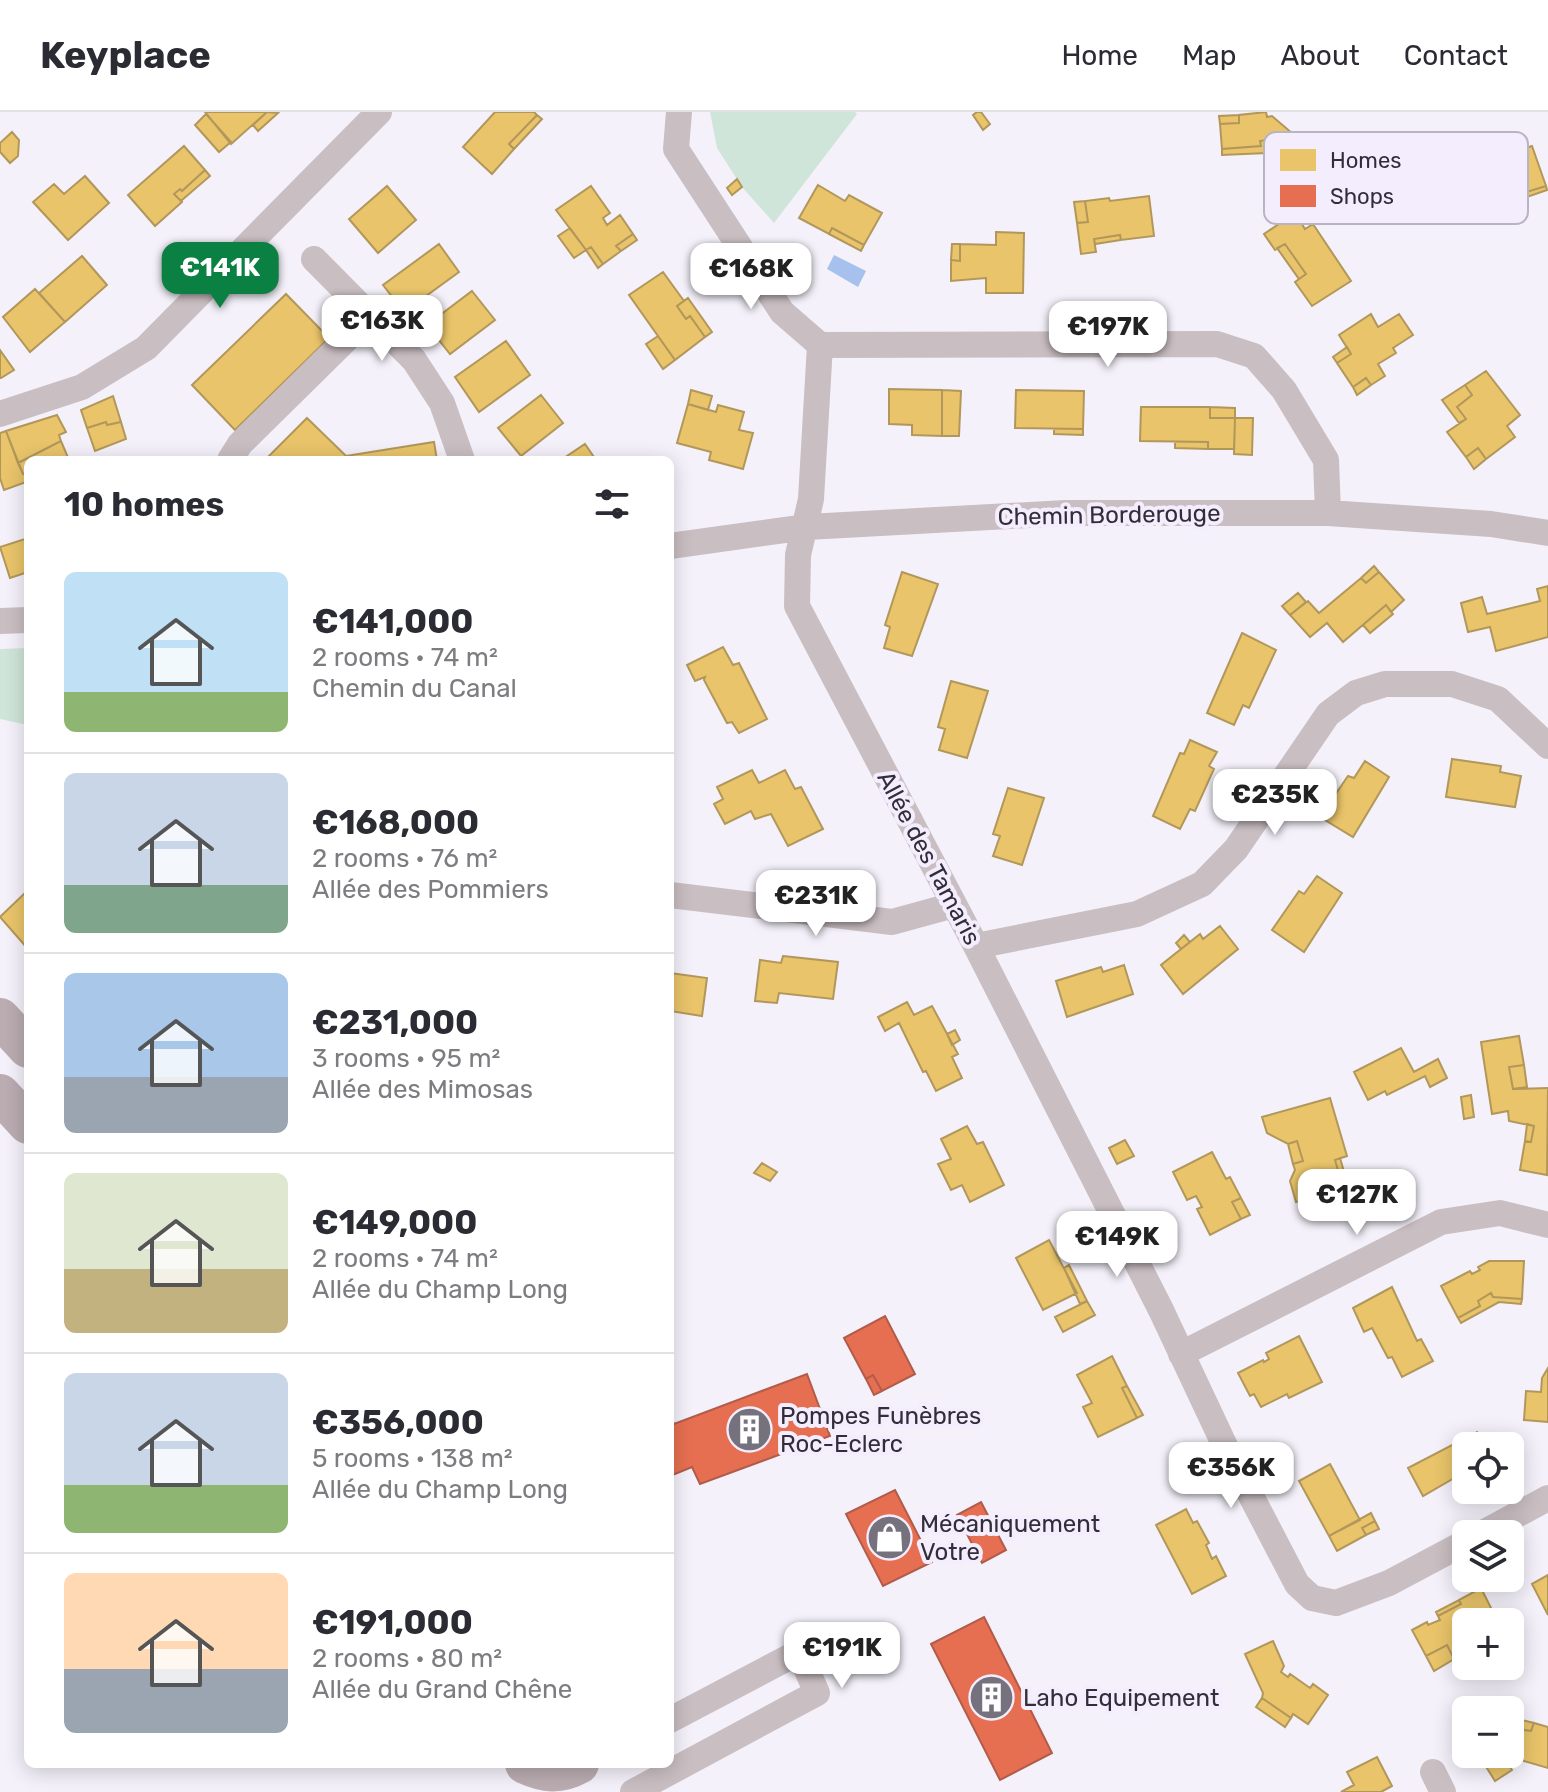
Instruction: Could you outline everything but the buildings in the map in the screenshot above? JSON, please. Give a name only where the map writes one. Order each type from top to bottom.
[{"type":"main road","points":[[0,1018],[24,1044]]},
{"type":"main road","points":[[0,1094],[24,1120]]},
{"type":"main road","points":[[527,1768],[555,1775],[597,1792]]},
{"type":"street","points":[[0,414],[82,387],[146,348],[379,112]]},
{"type":"street","points":[[679,112],[676,149],[782,312],[820,345],[1217,344],[1254,356],[1284,390],[1326,460],[1328,513]]},
{"type":"street","points":[[314,259],[414,360],[442,403],[461,456]]},
{"type":"street","points":[[232,456],[240,444],[371,315]]},
{"type":"street","name":"Allée des Tamaris","points":[[820,345],[811,499],[807,527],[798,555],[797,606],[976,946],[1297,1584],[1312,1598],[1336,1603],[1389,1583],[1452,1549]]},
{"type":"street","name":"Chemin Borderouge","points":[[674,545],[807,527],[1066,513],[1328,513],[1491,524],[1548,533]]},
{"type":"street","points":[[0,621],[24,620]]},
{"type":"street","points":[[976,946],[1137,914],[1202,884],[1236,849],[1328,714],[1356,693],[1385,684],[1452,684],[1498,699],[1548,746]]},
{"type":"street","points":[[674,895],[892,922],[954,905]]},
{"type":"street","points":[[1181,1354],[1441,1222],[1500,1213],[1548,1225]]},
{"type":"street","points":[[1507,1520],[1548,1498]]},
{"type":"street","points":[[641,1790],[817,1693],[799,1652],[674,1718]]},
{"type":"green space","points":[[710,112],[857,114],[774,223],[742,187],[717,148]]},
{"type":"green space","points":[[24,648],[24,724],[0,719],[0,649]]},
{"type":"water","points":[[834,255],[866,271],[858,287],[827,269]]},
{"type":"place","name":"Pompes Funèbres Roc-Eclerc","points":[[749,1430]]},
{"type":"place","name":"Mécaniquement Votre","points":[[889,1538]]},
{"type":"place","name":"Laho Equipement","points":[[992,1698]]}]
